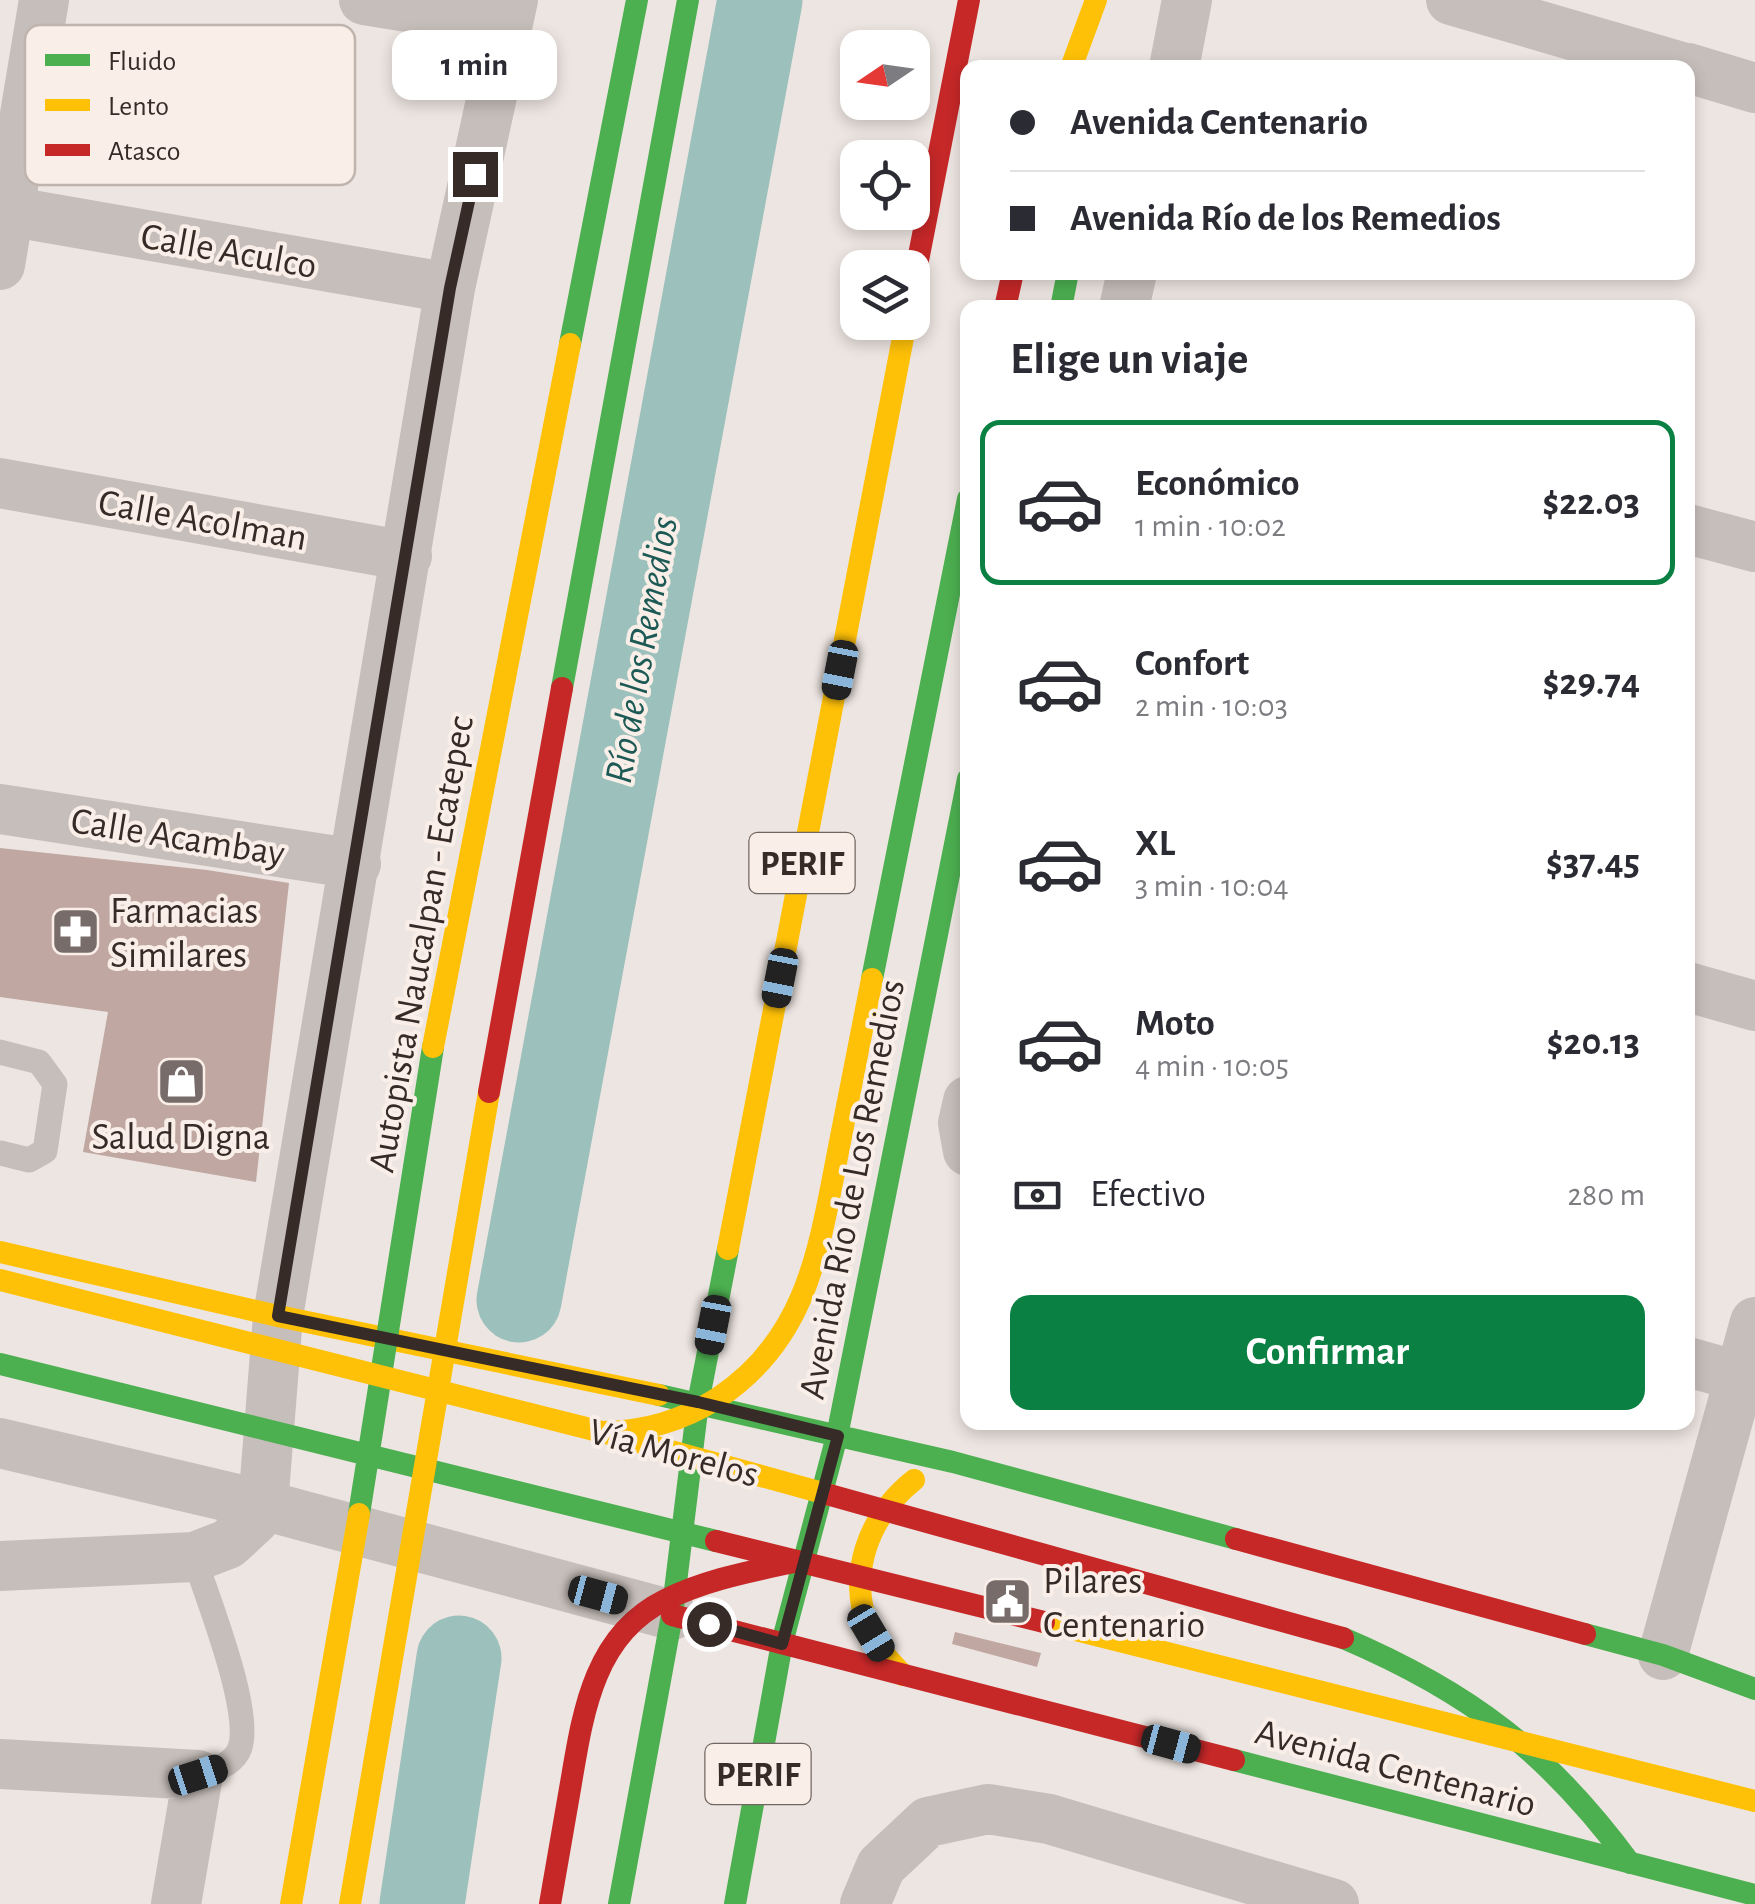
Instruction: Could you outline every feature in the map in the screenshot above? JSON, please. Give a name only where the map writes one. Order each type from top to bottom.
[{"type":"main road","name":"Autopista Naucalpan - Ecatepec","points":[[291,1904],[337,1648],[441,1000],[637,0]]},
{"type":"main road","points":[[350,1904],[505,1000],[688,0]]},
{"type":"main road","points":[[920,250],[968,0]]},
{"type":"main road","points":[[1073,60],[1096,0]]},
{"type":"main road","points":[[1108,34],[1114,0]]},
{"type":"main road","name":"PERIF","points":[[619,1904],[672,1615],[698,1402],[903,340]]},
{"type":"main road","points":[[602,1432],[631,1432],[662,1424],[722,1396],[749,1376],[777,1346],[798,1311],[817,1258],[960,540]]},
{"type":"main road","name":"Avenida Río de Los Remedios","points":[[735,1904],[782,1644],[838,1436],[960,819]]},
{"type":"main road","points":[[0,1252],[278,1316],[698,1402],[953,1462],[1663,1655],[1755,1689]]},
{"type":"main road","name":"Vía Morelos","points":[[0,1280],[602,1432],[1343,1638],[1393,1657],[1440,1682],[1512,1732],[1564,1780],[1630,1864]]},
{"type":"main road","name":"Vía Morelos","points":[[0,1364],[798,1561]]},
{"type":"main road","points":[[903,1675],[885,1656],[862,1608],[862,1554],[871,1529],[905,1486],[953,1462]]},
{"type":"main road","points":[[550,1904],[584,1708],[601,1663],[629,1624],[662,1601],[703,1583],[798,1561]]},
{"type":"main road","name":"Avenida Centenario","points":[[798,1561],[1452,1722],[1755,1802]]},
{"type":"main road","name":"Avenida Centenario","points":[[672,1615],[1755,1895]]},
{"type":"street","points":[[40,25],[44,0]]},
{"type":"street","points":[[0,1566],[194,1556],[228,1544],[254,1520],[263,1505],[278,1316],[450,288],[510,12],[364,0]]},
{"type":"street","points":[[1176,60],[1188,0]]},
{"type":"street","points":[[1451,0],[1658,60]]},
{"type":"street","points":[[1695,71],[1755,88]]},
{"type":"street","points":[[0,265],[25,112]]},
{"type":"street","name":"Calle Aculco","points":[[8,212],[450,288]]},
{"type":"street","name":"Calle Acolman","points":[[0,483],[406,556]]},
{"type":"street","points":[[1695,531],[1755,547]]},
{"type":"street","name":"Calle Acambay","points":[[0,809],[356,864]]},
{"type":"street","points":[[1695,990],[1755,1006]]},
{"type":"street","points":[[1663,1655],[1750,1385],[1755,1322]]},
{"type":"street","points":[[1695,1365],[1750,1385]]},
{"type":"street","points":[[0,1444],[263,1505],[672,1615]]},
{"type":"street","points":[[0,1764],[198,1775],[176,1904]]},
{"type":"street","points":[[864,1904],[881,1866],[928,1822],[988,1809],[1049,1819],[1334,1904]]},
{"type":"lane","points":[[0,1052],[39,1062],[55,1084],[45,1152],[30,1160],[0,1153]]},
{"type":"lane","points":[[698,1402],[708,1430],[733,1456],[782,1468],[809,1461],[838,1436]]},
{"type":"lane","points":[[194,1556],[239,1698],[243,1730],[238,1752],[220,1768],[198,1775]]},
{"type":"building","name":"Salud Digna","points":[[0,848],[207,870],[289,883],[256,1182],[83,1152],[108,1012],[0,997]]},
{"type":"building","points":[[955,1632],[1041,1653],[1037,1667],[952,1644]]},
{"type":"waterway","name":"Río de los Remedios","points":[[519,1300],[760,0]]},
{"type":"waterway","name":"Río de los Remedios","points":[[422,1904],[459,1658]]},
{"type":"traffic: fast","points":[[570,344],[637,0]]},
{"type":"traffic: fast","points":[[562,688],[688,0]]},
{"type":"traffic: fast","points":[[1063,300],[1066,280]]},
{"type":"traffic: fast","points":[[872,979],[960,539]]},
{"type":"traffic: fast","points":[[735,1904],[782,1643],[837,1436],[960,819]]},
{"type":"traffic: fast","points":[[359,1514],[433,1047]]},
{"type":"traffic: fast","points":[[619,1904],[672,1615],[698,1403],[728,1249]]},
{"type":"traffic: fast","points":[[0,1364],[716,1541]]},
{"type":"traffic: fast","points":[[659,1395],[953,1462],[1236,1539]]},
{"type":"traffic: fast","points":[[1585,1634],[1663,1655],[1755,1689]]},
{"type":"traffic: fast","points":[[1343,1638],[1430,1680],[1503,1729],[1568,1789],[1630,1863]]},
{"type":"traffic: fast","points":[[1234,1760],[1755,1895]]},
{"type":"traffic: slow","points":[[1074,60],[1096,0]]},
{"type":"traffic: slow","points":[[728,1249],[903,340]]},
{"type":"traffic: slow","points":[[433,1047],[570,344]]},
{"type":"traffic: slow","points":[[602,1432],[662,1424],[718,1398],[748,1375],[790,1320],[804,1290],[824,1223],[872,979]]},
{"type":"traffic: slow","points":[[350,1904],[489,1092]]},
{"type":"traffic: slow","points":[[0,1252],[278,1316],[659,1395]]},
{"type":"traffic: slow","points":[[0,1280],[602,1432],[830,1495]]},
{"type":"traffic: slow","points":[[903,1675],[880,1650],[870,1632],[863,1611],[861,1569],[866,1548],[884,1511],[914,1480]]},
{"type":"traffic: slow","points":[[291,1904],[359,1514]]},
{"type":"traffic: slow","points":[[1044,1622],[1755,1801]]},
{"type":"traffic: jam","points":[[920,250],[969,0]]},
{"type":"traffic: jam","points":[[1007,300],[1011,280]]},
{"type":"traffic: jam","points":[[489,1092],[562,688]]},
{"type":"traffic: jam","points":[[830,1495],[1343,1638]]},
{"type":"traffic: jam","points":[[1236,1539],[1585,1634]]},
{"type":"traffic: jam","points":[[716,1541],[1044,1622]]},
{"type":"traffic: jam","points":[[550,1904],[587,1703],[607,1655],[622,1633],[641,1615],[697,1586],[798,1561]]},
{"type":"traffic: jam","points":[[672,1615],[1234,1760]]},
{"type":"place","name":"Farmacias Similares","points":[[75,932]]},
{"type":"place","name":"Salud Digna","points":[[181,1082]]},
{"type":"place","name":"Pilares Centenario","points":[[1008,1602]]},
{"type":"route","points":[[475,174],[450,288],[278,1316],[698,1402],[838,1436],[782,1644],[709,1624]]}]
